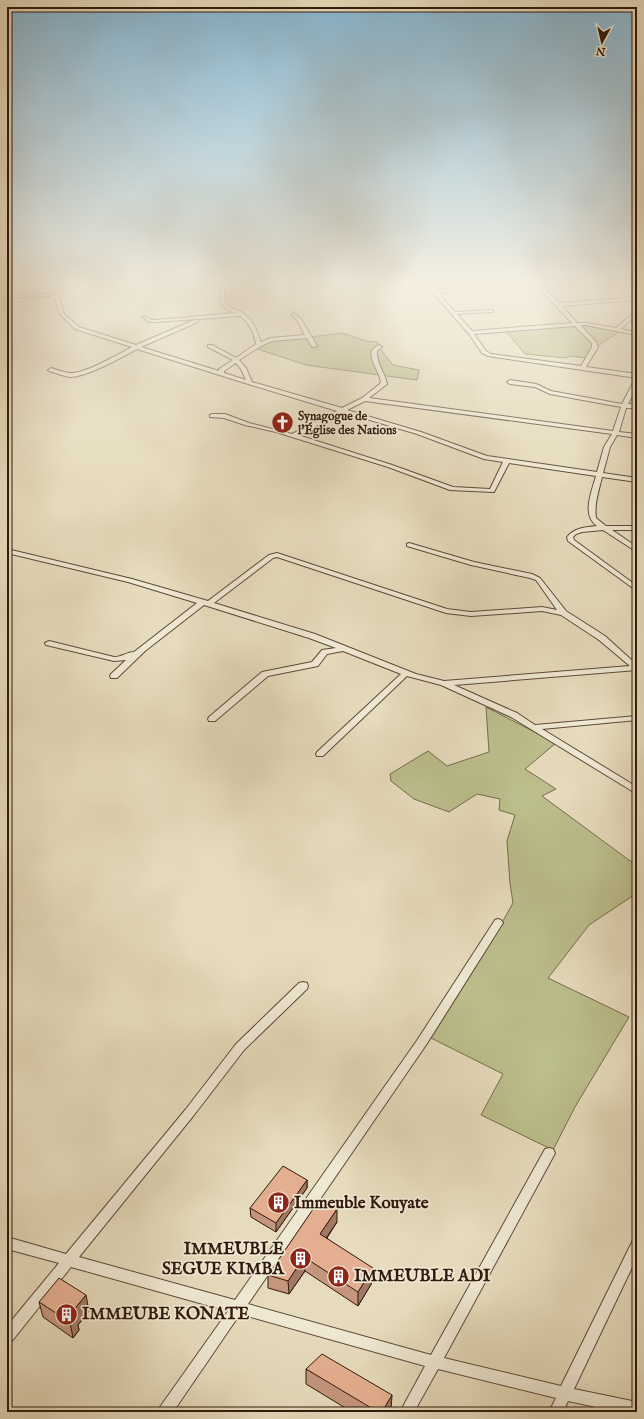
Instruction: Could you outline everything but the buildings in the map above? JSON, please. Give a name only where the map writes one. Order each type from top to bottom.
[{"type":"street","points":[[51,370],[70,375],[77,374],[107,363],[136,347]]},
{"type":"street","points":[[137,347],[341,411],[419,433],[486,458],[637,480]]},
{"type":"street","points":[[212,347],[237,361],[244,367],[250,383]]},
{"type":"street","points":[[222,374],[221,370],[256,347]]},
{"type":"street","points":[[292,436],[364,399],[384,384],[384,378],[373,358],[374,351],[379,347]]},
{"type":"street","points":[[481,347],[484,352],[490,355],[637,376]]},
{"type":"street","points":[[583,368],[595,347]]},
{"type":"street","points":[[637,381],[624,406],[615,434],[607,447],[601,475],[593,501],[592,511],[593,518],[597,523],[637,550]]},
{"type":"street","points":[[510,382],[536,386],[550,392],[624,406],[637,406]]},
{"type":"street","points":[[364,399],[637,436]]},
{"type":"street","points":[[212,416],[225,416],[247,424],[292,436],[390,466],[452,489],[492,491],[507,461]]},
{"type":"street","points":[[637,528],[581,530],[575,532],[570,537],[571,541],[637,588]]},
{"type":"street","points":[[409,545],[473,564],[532,576],[538,579],[563,613],[602,638],[636,668]]},
{"type":"street","points":[[7,551],[130,580],[312,636],[406,673],[444,683],[514,715],[536,727],[637,791]]},
{"type":"street","points":[[49,643],[114,659],[128,657],[142,649],[274,555],[446,611],[471,614],[542,609],[563,613]]},
{"type":"street","points":[[114,676],[142,649]]},
{"type":"street","points":[[212,719],[265,674],[315,664],[325,652],[332,650],[345,650]]},
{"type":"street","points":[[444,683],[636,668]]},
{"type":"street","points":[[320,754],[406,673]]},
{"type":"street","points":[[536,727],[637,718]]},
{"type":"street","points":[[164,1412],[422,1042],[498,923]]},
{"type":"street","points":[[7,1336],[190,1112],[240,1047],[303,986]]},
{"type":"street","points":[[407,1412],[550,1153]]},
{"type":"street","points":[[7,1243],[434,1362],[566,1394],[637,1409]]},
{"type":"street","points":[[556,1412],[637,1244]]},
{"type":"green space","points":[[260,347],[379,347],[393,365],[419,370],[417,380],[306,365],[257,349]]},
{"type":"green space","points":[[519,347],[597,347],[586,358],[569,356],[566,358],[525,354]]},
{"type":"green space","points":[[486,707],[556,743],[525,769],[556,789],[542,796],[637,866],[637,893],[589,925],[548,978],[629,1017],[575,1107],[553,1150],[481,1115],[503,1074],[431,1038],[490,944],[513,903],[507,841],[515,815],[499,810],[500,799],[477,794],[449,812],[414,799],[391,781],[390,774],[428,751],[447,766],[489,752]]},
{"type":"place","name":"Synagogue de l'Église des Nations","points":[[283,423]]},
{"type":"place","name":"Immeuble Kouyate","points":[[279,1203]]},
{"type":"place","name":"IMMEUBLE SEGUE KIMBA","points":[[300,1259]]},
{"type":"place","name":"IMMEUBLE ADI","points":[[338,1276]]},
{"type":"place","name":"IMMEUBE KONATE","points":[[66,1314]]}]
